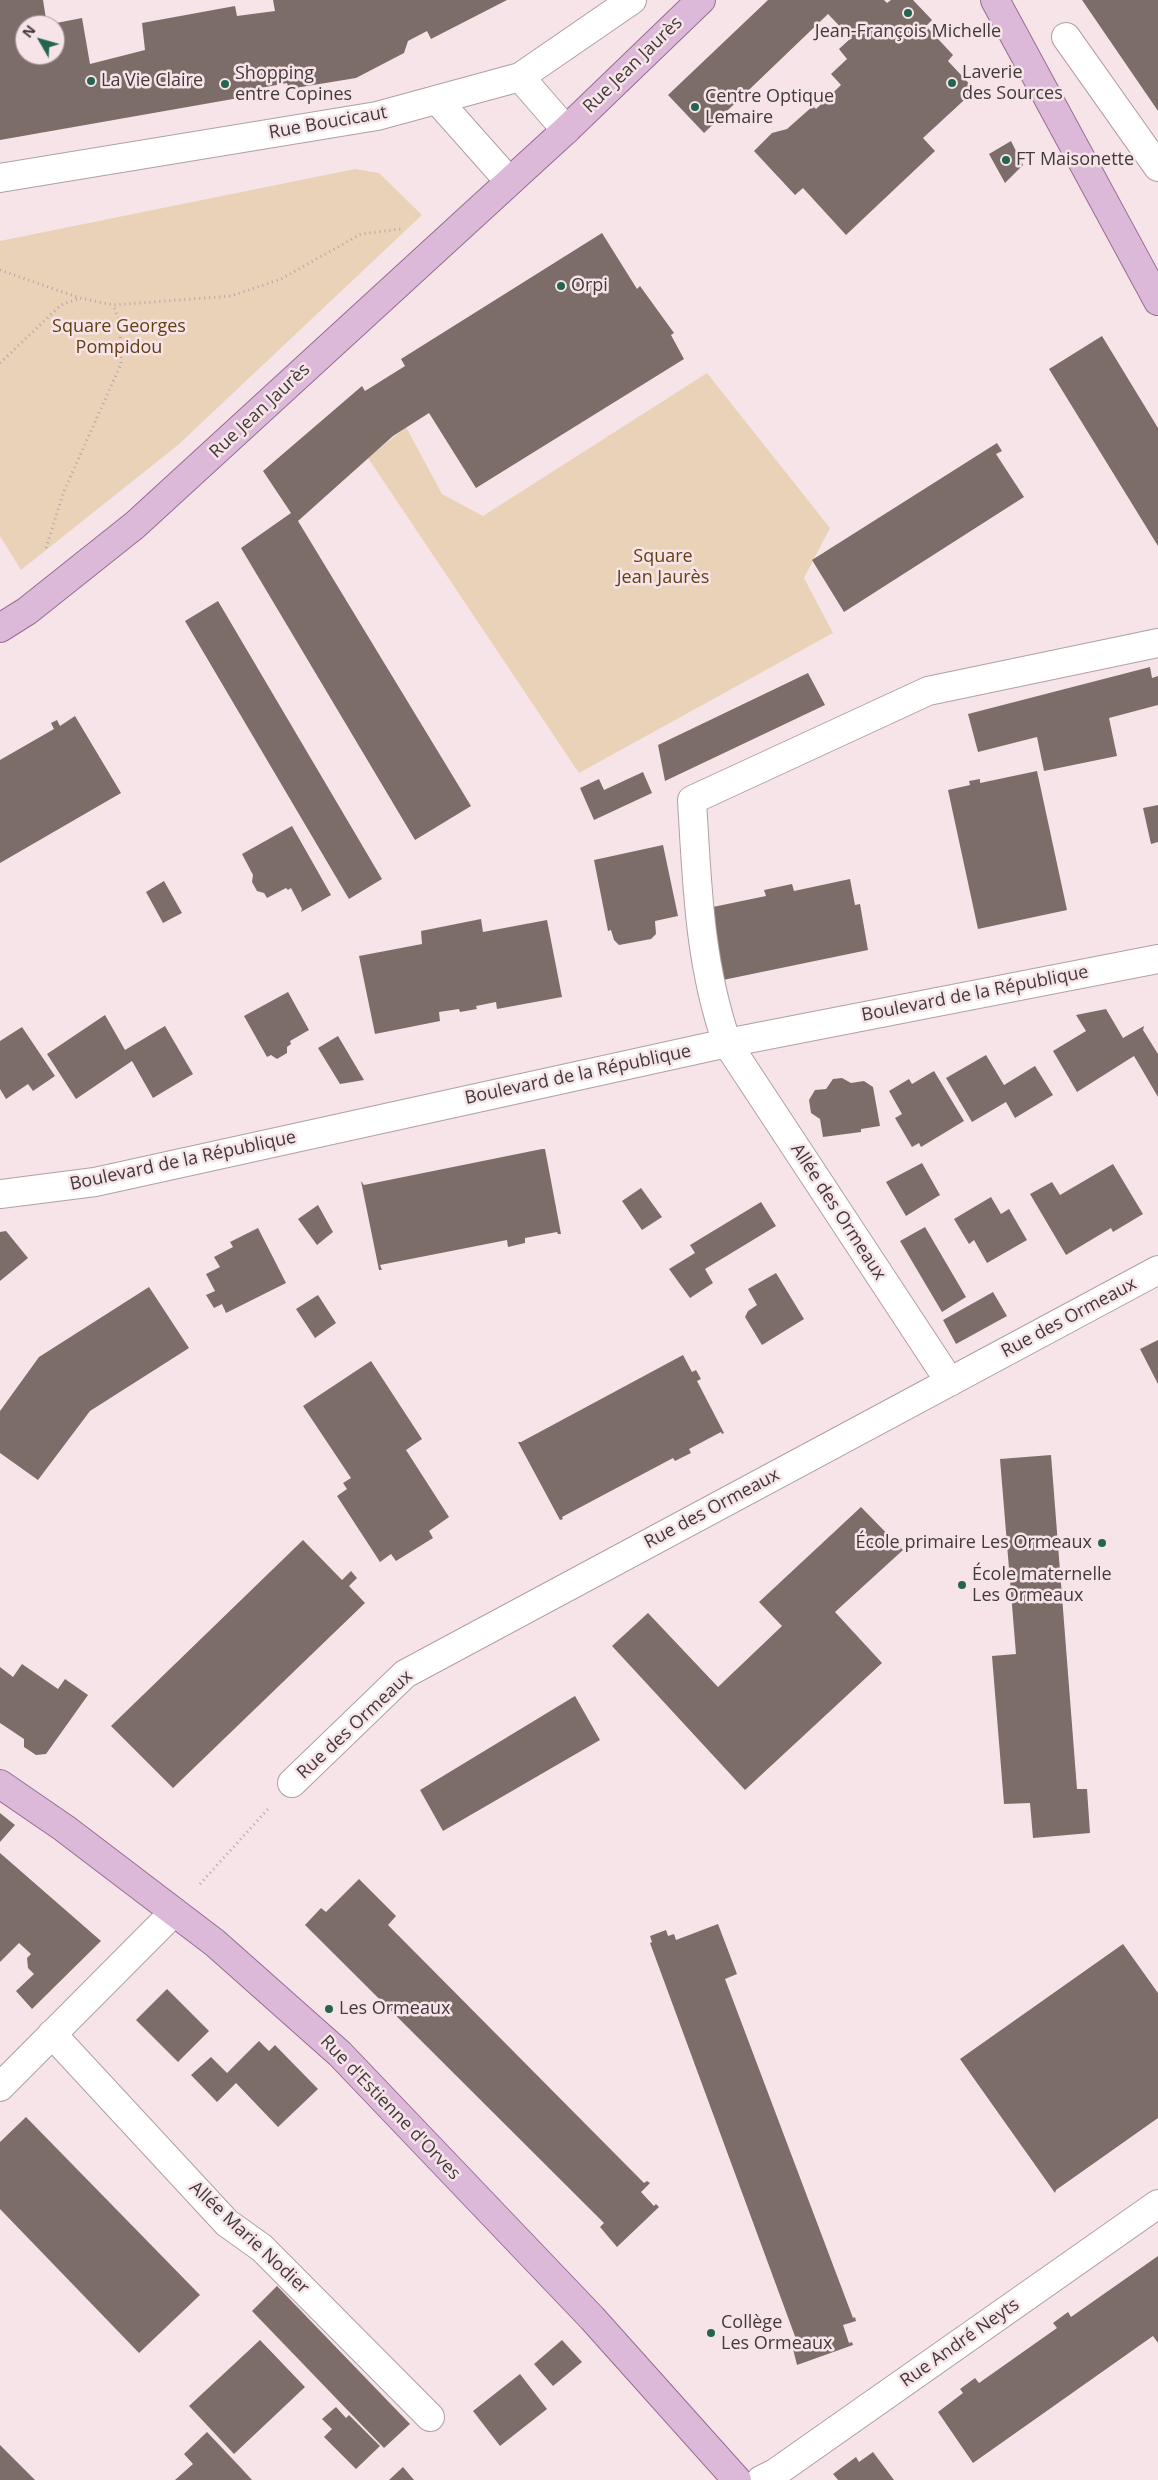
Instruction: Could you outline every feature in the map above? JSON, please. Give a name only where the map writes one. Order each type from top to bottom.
[{"type":"main road","name":"Rue Jean Jaurès","points":[[0,628],[27,611],[135,525],[566,130],[701,0]]},
{"type":"main road","points":[[995,0],[1158,301]]},
{"type":"main road","name":"Rue d'Estienne d'Orves","points":[[0,1784],[64,1828],[215,1943],[340,2054],[592,2318],[736,2480]]},
{"type":"street","name":"Rue Boucicaut","points":[[0,178],[377,116],[438,101],[520,77],[632,0]]},
{"type":"street","points":[[1066,37],[1158,167]]},
{"type":"street","points":[[520,77],[566,130]]},
{"type":"street","points":[[438,101],[509,181]]},
{"type":"street","name":"Allée des Ormeaux","points":[[950,1382],[727,1043],[715,1008],[700,924],[692,800],[928,691],[1158,643]]},
{"type":"street","name":"Boulevard de la République","points":[[0,1194],[95,1182],[727,1043],[1158,959]]},
{"type":"street","name":"Rue des Ormeaux","points":[[292,1783],[405,1674],[1158,1270]]},
{"type":"street","points":[[0,2087],[174,1912]]},
{"type":"street","name":"Allée Marie Nodier","points":[[52,2034],[227,2223],[262,2248],[430,2417]]},
{"type":"street","name":"Rue André Neyts","points":[[761,2480],[775,2473],[1158,2204]]},
{"type":"path","points":[[0,270],[80,298],[113,305],[231,296],[280,279],[361,234],[408,229]]},
{"type":"path","points":[[0,363],[62,305],[80,298]]},
{"type":"path","points":[[44,556],[64,491],[121,364],[120,322],[113,305]]},
{"type":"path","points":[[174,1912],[292,1783]]},
{"type":"green space","name":"Square Georges Pompidou","points":[[355,169],[379,173],[422,215],[178,445],[21,570],[0,536],[0,241]]},
{"type":"green space","name":"Square Jean Jaurès","points":[[707,373],[830,528],[804,578],[833,633],[579,773],[368,458],[406,427],[442,494],[483,516]]},
{"type":"building","points":[[0,0],[43,0],[45,15],[15,15],[15,65],[65,65],[65,21],[82,18],[90,64],[145,50],[142,23],[235,6],[237,16],[275,11],[273,0],[507,0],[431,39],[427,31],[408,41],[404,53],[356,78],[289,89],[287,83],[250,90],[250,96],[0,140]]},
{"type":"building","points":[[768,0],[884,0],[887,3],[891,0],[913,0],[932,20],[926,26],[953,55],[948,61],[975,90],[923,138],[935,151],[846,235],[803,188],[795,195],[754,151],[772,133],[787,129],[813,106],[816,109],[841,85],[831,74],[847,59],[839,49],[851,38],[828,14],[704,133],[668,95]]},
{"type":"building","points":[[1082,0],[1158,0],[1158,111]]},
{"type":"building","name":"FT Maisonette","points":[[1011,141],[1023,165],[1005,183],[989,154]]},
{"type":"building","points":[[602,233],[637,289],[640,286],[674,333],[671,335],[684,359],[476,488],[429,413],[393,436],[298,521],[471,806],[415,840],[241,548],[291,513],[263,471],[362,386],[365,391],[405,366],[401,359]]},
{"type":"building","points":[[1102,336],[1158,428],[1158,546],[1049,369]]},
{"type":"building","points":[[997,443],[1002,451],[996,454],[1024,497],[844,612],[812,560]]},
{"type":"building","points":[[218,601],[382,879],[349,899],[185,621]]},
{"type":"building","points":[[1150,667],[1152,678],[1158,676],[1158,705],[1109,718],[1117,756],[1044,771],[1037,737],[978,752],[968,714]]},
{"type":"building","points":[[808,673],[825,705],[665,781],[658,745]]},
{"type":"building","points":[[75,716],[121,793],[0,863],[0,760],[54,729],[51,723],[57,720],[60,726]]},
{"type":"building","points":[[1037,771],[1067,910],[978,929],[948,790],[970,785],[969,781],[980,779],[980,783]]},
{"type":"building","points":[[643,772],[652,793],[594,820],[580,788],[599,779],[604,790]]},
{"type":"building","points":[[1158,805],[1158,842],[1151,844],[1143,808]]},
{"type":"building","points":[[292,826],[331,895],[301,912],[302,909],[291,888],[288,890],[286,888],[267,898],[264,893],[257,891],[252,882],[253,875],[242,854]]},
{"type":"building","points":[[663,845],[678,916],[655,921],[656,934],[651,939],[619,945],[614,940],[611,930],[608,931],[594,860]]},
{"type":"building","points":[[850,879],[855,905],[860,904],[868,950],[723,980],[708,908],[766,896],[764,890],[792,884],[794,891]]},
{"type":"building","points":[[164,881],[182,913],[163,923],[146,892]]},
{"type":"building","points":[[481,919],[483,932],[547,920],[562,997],[497,1009],[496,1002],[476,1006],[477,1009],[460,1012],[459,1009],[439,1012],[440,1021],[375,1034],[359,956],[422,944],[421,931]]},
{"type":"building","points":[[288,992],[309,1030],[290,1041],[291,1044],[287,1047],[287,1053],[277,1059],[271,1055],[267,1057],[244,1016]]},
{"type":"building","points":[[1106,1009],[1123,1038],[1144,1026],[1143,1030],[1158,1054],[1158,1097],[1134,1056],[1077,1092],[1053,1051],[1086,1031],[1076,1015]]},
{"type":"building","points":[[105,1015],[125,1050],[165,1026],[193,1074],[153,1098],[132,1061],[76,1099],[47,1054]]},
{"type":"building","points":[[22,1027],[55,1076],[33,1091],[28,1084],[6,1099],[0,1089],[0,1041]]},
{"type":"building","points":[[338,1036],[364,1080],[340,1084],[318,1048]]},
{"type":"building","points":[[986,1055],[1004,1085],[1035,1066],[1053,1095],[1015,1118],[1006,1102],[972,1122],[946,1078]]},
{"type":"building","points":[[934,1071],[964,1121],[921,1147],[919,1143],[912,1147],[895,1118],[902,1114],[889,1091],[909,1079],[912,1084]]},
{"type":"building","points":[[842,1078],[851,1083],[864,1081],[873,1087],[880,1126],[861,1129],[861,1132],[823,1137],[820,1119],[811,1113],[809,1100],[815,1090],[826,1089],[833,1079]]},
{"type":"building","points":[[545,1149],[561,1234],[557,1232],[525,1238],[525,1243],[508,1247],[507,1240],[380,1265],[382,1270],[379,1270],[361,1181],[364,1185]]},
{"type":"building","points":[[922,1163],[940,1195],[906,1216],[886,1182]]},
{"type":"building","points":[[1113,1164],[1143,1214],[1113,1232],[1111,1228],[1066,1255],[1030,1194],[1052,1182],[1060,1195]]},
{"type":"building","points":[[641,1188],[662,1217],[642,1230],[622,1201]]},
{"type":"building","points":[[991,1197],[1001,1214],[1009,1209],[1027,1240],[987,1263],[974,1240],[969,1244],[954,1219]]},
{"type":"building","points":[[761,1202],[776,1226],[705,1269],[713,1283],[690,1298],[669,1269],[695,1253],[690,1245]]},
{"type":"building","points":[[318,1205],[333,1232],[317,1245],[298,1219]]},
{"type":"building","points":[[925,1227],[966,1297],[942,1312],[900,1241]]},
{"type":"building","points":[[258,1228],[286,1283],[226,1313],[222,1304],[214,1308],[206,1295],[215,1291],[206,1274],[220,1267],[214,1257],[233,1247],[230,1242]]},
{"type":"building","points":[[6,1231],[28,1258],[0,1281],[0,1232]]},
{"type":"building","points":[[776,1273],[804,1319],[762,1345],[745,1317],[748,1311],[757,1305],[748,1289]]},
{"type":"building","points":[[149,1287],[189,1348],[90,1411],[38,1480],[0,1453],[0,1411],[39,1357]]},
{"type":"building","points":[[993,1292],[1007,1316],[956,1344],[943,1320]]},
{"type":"building","points":[[318,1295],[336,1323],[315,1338],[296,1309]]},
{"type":"building","points":[[1158,1340],[1158,1384],[1140,1349]]},
{"type":"building","points":[[683,1355],[692,1372],[696,1370],[701,1379],[697,1381],[724,1433],[722,1434],[721,1432],[689,1449],[691,1453],[675,1461],[673,1458],[562,1517],[563,1519],[560,1520],[518,1442]]},
{"type":"building","points":[[371,1361],[422,1439],[406,1450],[449,1517],[429,1531],[433,1538],[396,1561],[391,1554],[380,1562],[337,1496],[347,1489],[343,1483],[351,1478],[303,1406]]},
{"type":"building","points":[[1051,1455],[1077,1789],[1087,1789],[1090,1833],[1033,1838],[1030,1803],[1004,1804],[992,1656],[1016,1654],[1000,1459]]},
{"type":"building","points":[[861,1507],[903,1550],[835,1612],[882,1663],[745,1790],[612,1646],[648,1613],[718,1687],[782,1626],[759,1602]]},
{"type":"building","points":[[303,1540],[342,1580],[351,1571],[357,1578],[349,1586],[365,1603],[173,1788],[111,1726]]},
{"type":"building","points":[[22,1664],[58,1689],[65,1679],[88,1695],[46,1754],[36,1755],[24,1747],[24,1739],[0,1723],[0,1667],[13,1677]]},
{"type":"building","points":[[575,1696],[600,1740],[443,1831],[420,1790]]},
{"type":"building","points":[[0,1813],[15,1825],[0,1842]]},
{"type":"building","points":[[0,1853],[101,1941],[32,2009],[16,1991],[34,1974],[28,1968],[27,1958],[31,1954],[19,1943],[0,1962]]},
{"type":"building","points":[[359,1879],[396,1916],[388,1925],[644,2183],[647,2181],[650,2183],[641,2192],[654,2206],[656,2204],[659,2207],[617,2247],[600,2227],[604,2223],[305,1925],[321,1908],[326,1912]]},
{"type":"building","points":[[718,1924],[737,1974],[725,1979],[853,2318],[855,2317],[856,2321],[843,2325],[849,2343],[852,2342],[853,2345],[797,2365],[791,2341],[796,2339],[650,1943],[652,1942],[650,1936],[666,1930],[668,1936],[674,1934],[676,1940]]},
{"type":"building","points":[[1123,1944],[1158,1993],[1158,2118],[1056,2190],[1055,2193],[960,2059]]},
{"type":"building","points":[[167,1989],[209,2031],[178,2062],[136,2020]]},
{"type":"building","points":[[259,2041],[269,2051],[275,2045],[318,2089],[278,2127],[236,2083],[217,2102],[191,2075],[211,2057],[227,2073]]},
{"type":"building","points":[[26,2117],[200,2295],[139,2353],[0,2209],[0,2142]]},
{"type":"building","points":[[1158,2256],[1158,2343],[1153,2336],[973,2463],[938,2412],[963,2393],[960,2389],[975,2378],[979,2383],[1057,2328],[1053,2323],[1068,2312],[1071,2317]]},
{"type":"building","points":[[277,2286],[410,2424],[384,2448],[252,2311]]},
{"type":"building","points":[[260,2340],[305,2387],[234,2454],[189,2406]]},
{"type":"building","points":[[562,2340],[582,2362],[553,2386],[534,2364]]},
{"type":"building","points":[[520,2374],[547,2409],[500,2446],[473,2411]]},
{"type":"building","points":[[336,2407],[346,2418],[349,2415],[380,2446],[356,2469],[324,2437],[332,2429],[322,2419]]},
{"type":"building","points":[[207,2432],[252,2480],[175,2480],[193,2464],[184,2454]]},
{"type":"building","points":[[0,2445],[35,2480],[0,2480]]},
{"type":"building","points":[[873,2452],[894,2480],[838,2480],[833,2474],[856,2457],[859,2462]]},
{"type":"building","points":[[403,2467],[414,2480],[389,2480]]},
{"type":"place","name":"Jean-François Michelle","points":[[908,13]]},
{"type":"place","name":"La Vie Claire","points":[[91,81]]},
{"type":"place","name":"Laverie des Sources","points":[[952,83]]},
{"type":"place","name":"Shopping entre Copines","points":[[225,84]]},
{"type":"place","name":"Centre Optique Lemaire","points":[[695,107]]},
{"type":"place","name":"FT Maisonette","points":[[1006,160]]},
{"type":"place","name":"Orpi","points":[[561,286]]},
{"type":"place","name":"École primaire Les Ormeaux","points":[[1102,1543]]},
{"type":"place","name":"École maternelle Les Ormeaux","points":[[962,1585]]},
{"type":"place","name":"Les Ormeaux","points":[[329,2009]]},
{"type":"place","name":"Collège Les Ormeaux","points":[[711,2333]]}]
